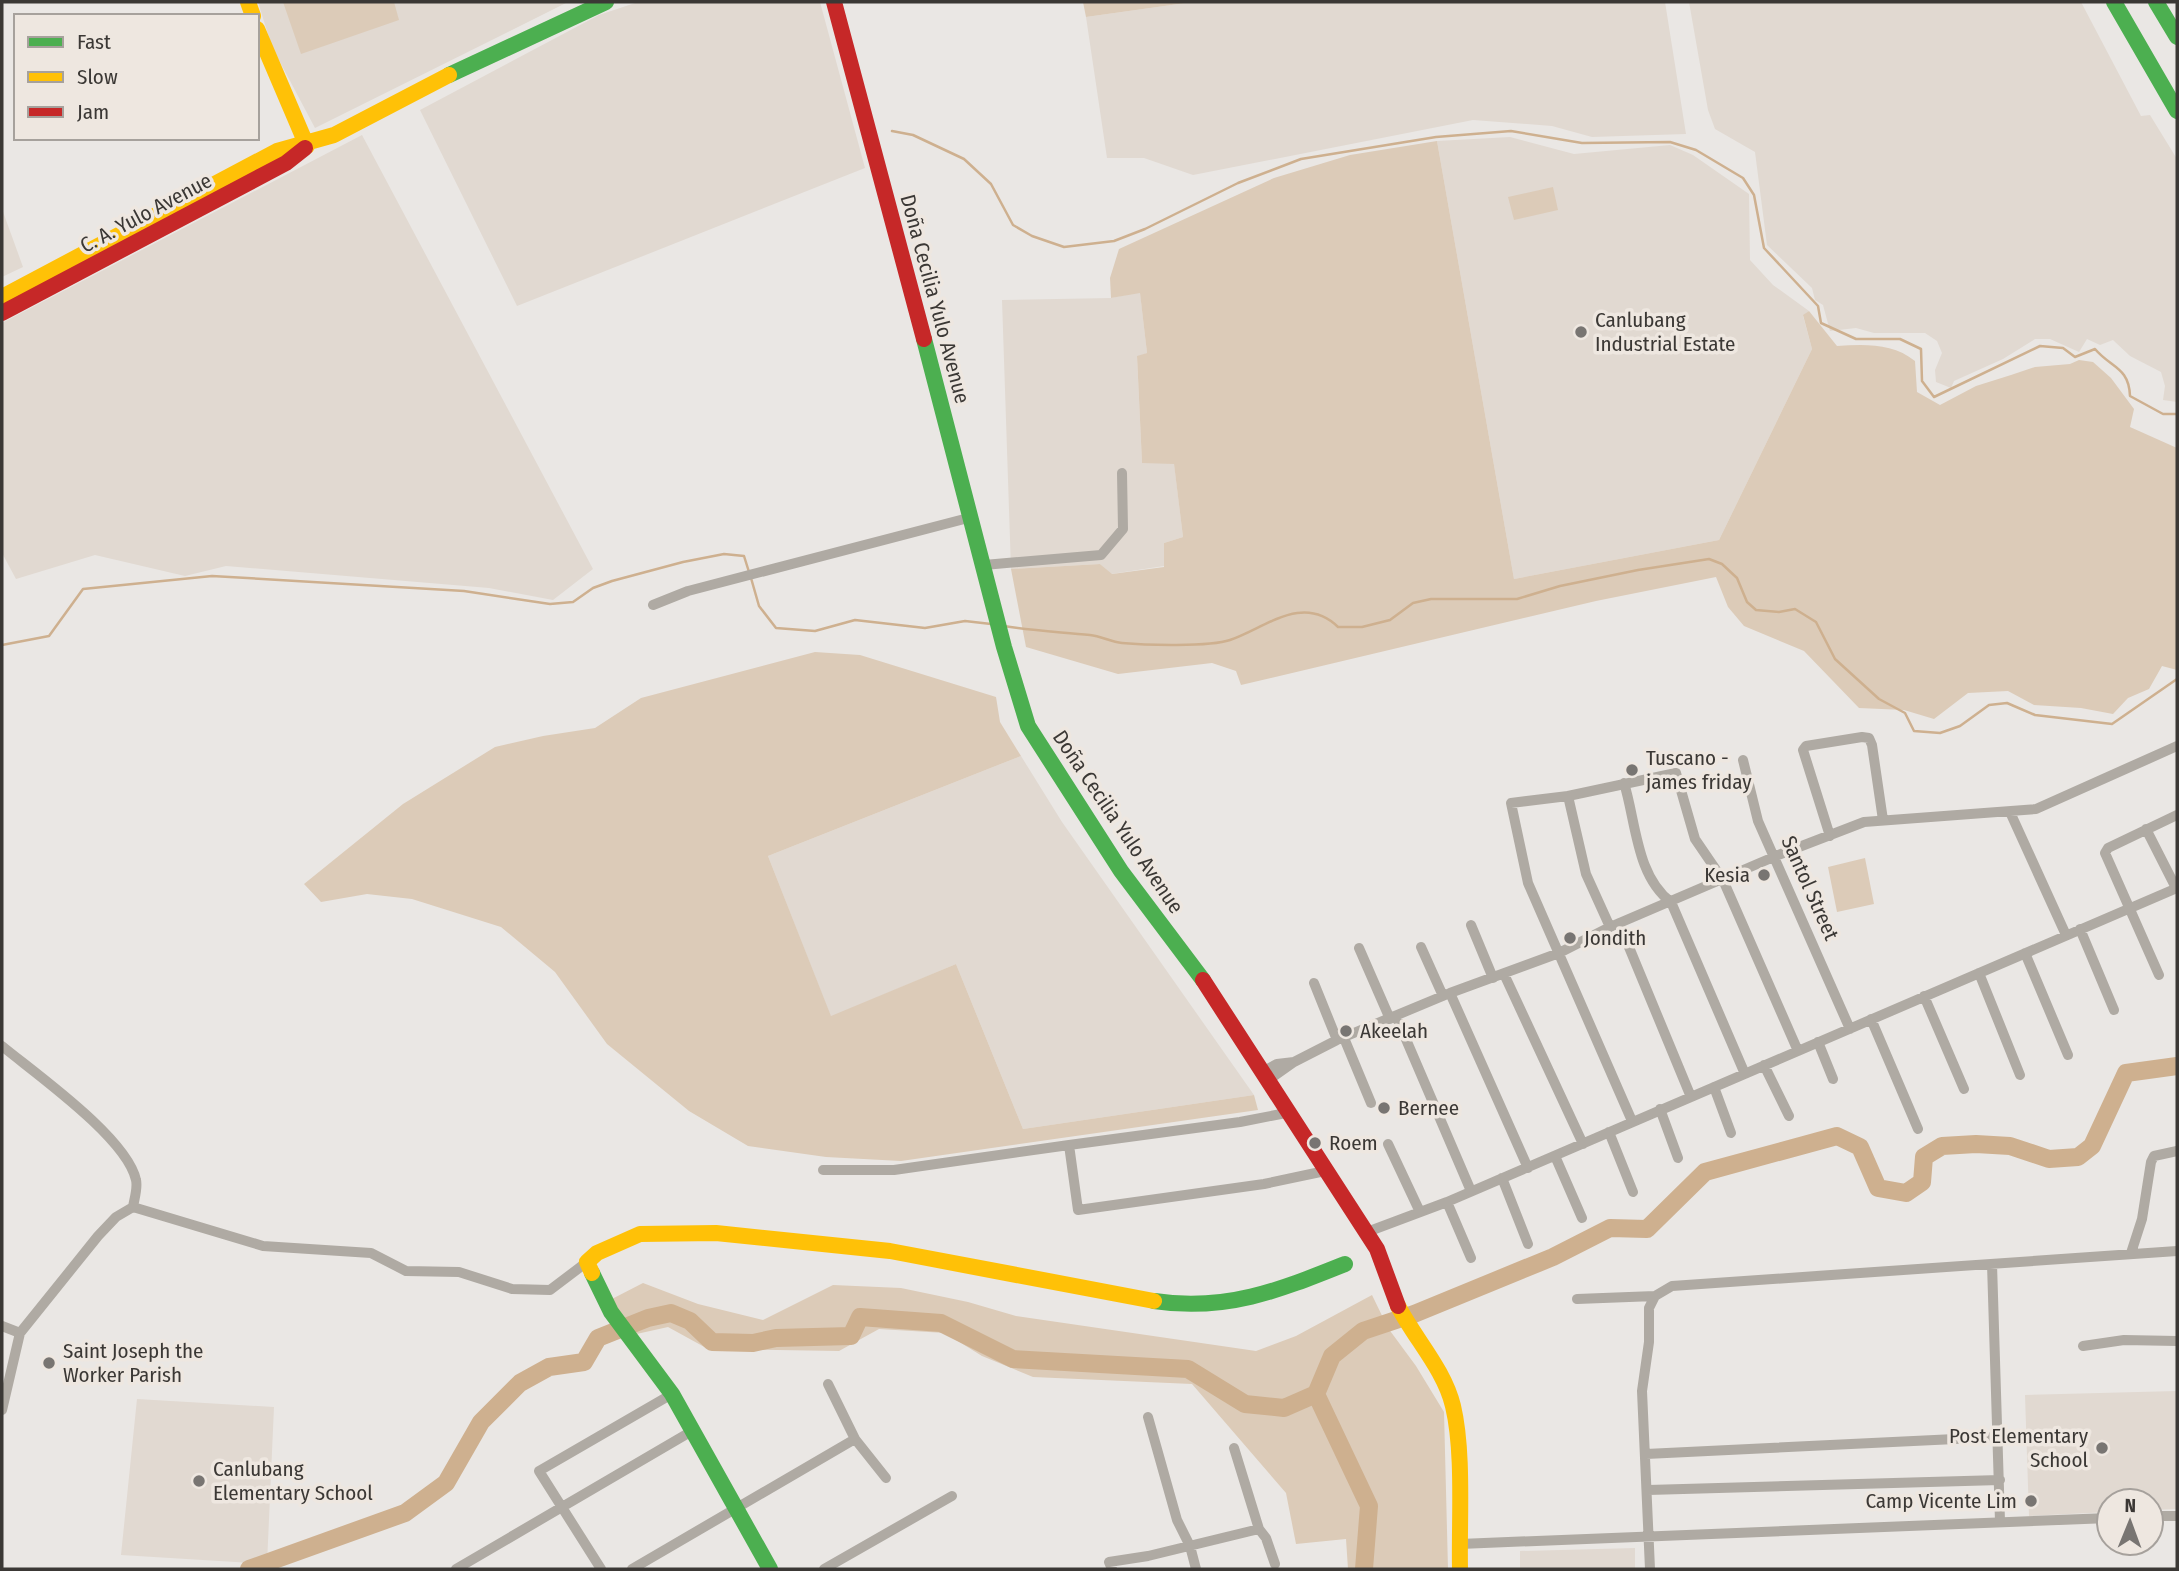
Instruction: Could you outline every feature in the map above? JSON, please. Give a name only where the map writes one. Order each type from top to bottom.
[{"type":"main road","name":"C. A. Yulo Avenue","points":[[2,297],[277,151],[307,146],[344,133],[483,58],[606,2]]},
{"type":"main road","name":"Doña Cecilia Yulo Avenue","points":[[834,2],[972,517],[1004,647],[1028,726],[1074,802],[1219,1002],[1377,1249],[1399,1308],[1442,1378],[1455,1416],[1460,1569]]},
{"type":"main road","points":[[2114,2],[2177,111]]},
{"type":"main road","points":[[2156,2],[2177,37]]},
{"type":"main road","points":[[259,34],[307,146]]},
{"type":"main road","name":"C. A. Yulo Avenue","points":[[2,313],[286,163],[307,146]]},
{"type":"main road","points":[[770,1569],[672,1394],[626,1336],[611,1312],[587,1262],[597,1253],[640,1234],[716,1233],[890,1251],[1006,1272],[1098,1293],[1172,1304],[1211,1305],[1274,1293],[1345,1264]]},
{"type":"street","points":[[984,565],[1101,555],[1123,529],[1122,473]]},
{"type":"street","points":[[653,605],[688,591],[972,517]]},
{"type":"street","points":[[1830,836],[1803,750],[1806,746],[1868,738],[1872,745],[1883,820]]},
{"type":"street","points":[[1267,1075],[1277,1063],[1294,1062],[1393,1017],[1559,953],[1614,925],[1864,821],[2036,809],[2177,747]]},
{"type":"street","name":"Santol Street","points":[[1743,760],[1758,821],[1776,856],[1850,1029]]},
{"type":"street","points":[[1632,1121],[1528,883],[1511,803],[1568,796],[1676,773],[1695,839],[1723,880],[1798,1051]]},
{"type":"street","points":[[1624,783],[1640,848],[1658,892],[1671,902],[1745,1074]]},
{"type":"street","points":[[1568,796],[1586,874],[1614,925],[1691,1097]]},
{"type":"street","points":[[2010,812],[2066,935]]},
{"type":"street","points":[[2159,975],[2105,853],[2108,848],[2177,815]]},
{"type":"street","points":[[1367,1232],[1528,1168],[2177,888],[2146,829]]},
{"type":"street","points":[[1471,926],[1583,1144]]},
{"type":"street","points":[[2080,929],[2114,1010]]},
{"type":"street","points":[[1421,947],[1447,995],[1528,1168]]},
{"type":"street","points":[[1359,948],[1471,1191]]},
{"type":"street","points":[[2025,953],[2068,1055]]},
{"type":"street","points":[[1979,973],[2020,1075]]},
{"type":"street","points":[[1314,983],[1371,1103]]},
{"type":"street","points":[[1924,996],[1964,1089]]},
{"type":"street","points":[[1871,1019],[1918,1129]]},
{"type":"street","points":[[1818,1042],[1833,1079]]},
{"type":"street","points":[[2,1046],[83,1113],[120,1149],[136,1181],[132,1207]]},
{"type":"street","points":[[1764,1065],[1789,1116]]},
{"type":"street","points":[[1714,1087],[1731,1133]]},
{"type":"street","points":[[1660,1109],[1678,1158]]},
{"type":"street","points":[[823,1170],[894,1170],[1240,1122],[1291,1112]]},
{"type":"street","points":[[1609,1132],[1633,1192]]},
{"type":"street","points":[[1388,1144],[1420,1212]]},
{"type":"street","points":[[1069,1145],[1078,1210],[1252,1186],[1325,1171]]},
{"type":"street","points":[[2131,1253],[2141,1219],[2151,1162],[2154,1156],[2177,1152]]},
{"type":"street","points":[[1555,1156],[1582,1218]]},
{"type":"street","points":[[1502,1178],[1528,1244]]},
{"type":"street","points":[[1447,1202],[1471,1258]]},
{"type":"street","points":[[2,1410],[2,1400],[20,1333],[98,1236],[116,1217],[132,1207],[263,1246],[372,1253],[405,1271],[459,1272],[512,1289],[550,1290],[587,1262]]},
{"type":"street","points":[[1650,1569],[1642,1391],[1649,1342],[1649,1308],[1655,1297],[1672,1286],[2177,1251]]},
{"type":"street","points":[[1992,1264],[2000,1521]]},
{"type":"street","points":[[1577,1299],[1655,1297]]},
{"type":"street","points":[[2,1326],[20,1333]]},
{"type":"street","points":[[2083,1346],[2124,1340],[2177,1341]]},
{"type":"street","points":[[828,1384],[855,1438],[886,1478]]},
{"type":"street","points":[[601,1569],[539,1471],[672,1394]]},
{"type":"street","points":[[1149,1417],[1177,1520],[1190,1546],[1196,1569]]},
{"type":"street","points":[[456,1569],[692,1431]]},
{"type":"street","points":[[1646,1454],[1997,1437]]},
{"type":"street","points":[[632,1569],[855,1438]]},
{"type":"street","points":[[1234,1448],[1259,1529],[1266,1538],[1275,1564]]},
{"type":"street","points":[[1648,1490],[2000,1480]]},
{"type":"street","points":[[824,1569],[952,1496]]},
{"type":"street","points":[[1460,1544],[2095,1518]]},
{"type":"street","points":[[1112,1569],[1109,1562],[1259,1529]]},
{"type":"shaded area","points":[[258,2],[568,2],[315,128],[272,47]]},
{"type":"shaded area","points":[[283,2],[394,2],[399,20],[301,54]]},
{"type":"shaded area","points":[[638,2],[820,2],[865,168],[517,306],[420,110],[599,15]]},
{"type":"shaded area","points":[[1083,2],[1193,2],[1086,17]]},
{"type":"shaded area","points":[[1193,2],[1665,2],[1686,134],[1592,137],[1552,126],[1473,120],[1193,175],[1144,158],[1107,158],[1086,17]]},
{"type":"shaded area","points":[[1689,2],[2081,2],[2141,116],[2150,115],[2177,159],[2177,402],[2163,400],[2165,386],[2161,372],[2130,356],[2113,340],[2100,345],[2087,339],[2079,352],[2050,339],[2035,339],[2003,359],[1954,381],[1951,388],[1936,382],[1935,370],[1942,353],[1937,341],[1925,333],[1874,333],[1856,328],[1830,331],[1823,305],[1815,300],[1812,288],[1767,245],[1755,152],[1715,129],[1708,110]]},
{"type":"shaded area","points":[[362,135],[593,569],[553,600],[489,588],[226,566],[185,576],[95,555],[16,579],[2,553],[2,323]]},
{"type":"shaded area","points":[[1510,137],[1574,154],[1670,145],[1693,155],[1749,194],[1750,260],[1773,285],[1809,311],[1803,316],[1812,349],[1719,540],[1514,579],[1437,141]]},
{"type":"shaded area","points":[[1437,141],[1514,579],[1719,540],[1812,349],[1803,315],[1809,311],[1837,346],[1868,345],[1888,348],[1915,361],[1917,392],[1940,405],[1976,386],[2035,367],[2070,364],[2079,360],[2093,362],[2111,378],[2134,409],[2130,427],[2177,448],[2177,670],[2162,666],[2149,689],[2128,698],[2113,714],[2081,708],[2034,705],[2008,691],[1968,693],[1934,719],[1904,710],[1859,708],[1804,651],[1744,626],[1728,607],[1716,577],[1596,601],[1241,685],[1236,671],[1212,663],[1118,674],[1026,647],[1011,569],[1100,564],[1112,574],[1164,567],[1164,543],[1183,537],[1174,464],[1142,463],[1137,356],[1147,353],[1140,293],[1111,298],[1110,278],[1119,249],[1274,178],[1350,155]]},
{"type":"shaded area","points":[[1553,187],[1558,210],[1514,220],[1508,197]]},
{"type":"shaded area","points":[[2,209],[23,267],[2,277]]},
{"type":"shaded area","points":[[1140,292],[1147,353],[1137,357],[1142,463],[1174,463],[1183,537],[1164,543],[1164,566],[1111,574],[1100,564],[1011,569],[1002,300],[1111,298]]},
{"type":"shaded area","points":[[815,652],[860,655],[996,697],[1000,722],[1021,756],[768,856],[831,1016],[956,964],[1023,1129],[1254,1095],[1258,1110],[901,1161],[826,1157],[748,1146],[689,1111],[607,1044],[555,972],[501,927],[412,899],[367,894],[321,902],[304,884],[403,804],[495,747],[595,728],[641,698]]},
{"type":"shaded area","points":[[1021,756],[1062,822],[1254,1095],[1023,1129],[956,964],[831,1017],[768,856]]},
{"type":"shaded area","points":[[1865,858],[1874,904],[1837,912],[1828,867]]},
{"type":"shaded area","points":[[643,1283],[698,1304],[763,1320],[833,1285],[901,1288],[968,1302],[1016,1316],[1256,1351],[1296,1336],[1372,1295],[1388,1328],[1416,1366],[1444,1412],[1448,1569],[1348,1569],[1346,1539],[1296,1544],[1286,1493],[1192,1384],[1033,1377],[982,1356],[945,1333],[879,1329],[839,1351],[708,1349],[668,1327],[632,1335],[610,1300]]},
{"type":"shaded area","name":"Post Elementary School","points":[[2177,1391],[2177,1509],[2165,1509],[2165,1487],[2095,1487],[2095,1513],[2029,1516],[2025,1395]]},
{"type":"shaded area","name":"Canlubang Elementary School","points":[[137,1399],[274,1407],[267,1564],[121,1555]]},
{"type":"shaded area","points":[[1635,1548],[1635,1569],[1520,1569],[1520,1551]]},
{"type":"waterway","points":[[892,131],[913,135],[964,159],[991,184],[1013,225],[1032,236],[1064,247],[1114,241],[1145,229],[1238,183],[1301,159],[1436,137],[1511,131],[1582,143],[1670,142],[1696,150],[1743,178],[1754,195],[1764,248],[1818,306],[1821,323],[1856,339],[1900,339],[1921,349],[1922,381],[1934,397],[2040,346],[2063,348],[2075,357],[2095,349],[2123,373],[2130,396],[2163,414],[2177,414]]},
{"type":"waterway","points":[[2,645],[49,636],[83,589],[212,576],[464,591],[550,604],[573,602],[593,588],[612,581],[724,554],[744,556],[749,572]]},
{"type":"waterway","points":[[1004,626],[1090,635],[1122,643],[1208,644],[1230,640],[1284,616],[1298,613],[1325,617],[1338,627],[1362,627],[1390,620],[1413,603],[1431,599],[1517,599],[1560,586],[1709,559],[1722,564],[1737,578],[1747,602],[1756,610],[1779,612],[1795,609],[1816,622],[1835,659],[1879,699],[1905,713],[1914,731],[1940,733],[1960,726],[1989,705],[2007,703],[2035,715],[2112,724],[2177,679]]},
{"type":"waterway","points":[[751,578],[759,606],[776,628],[815,631],[855,620],[925,628],[965,621],[991,624]]},
{"type":"waterway","points":[[1364,1569],[1369,1506],[1316,1394],[1332,1356],[1363,1331],[1414,1314],[1553,1257],[1610,1228],[1647,1229],[1705,1172],[1837,1136],[1860,1147],[1878,1188],[1906,1193],[1922,1182],[1924,1157],[1942,1146],[2010,1146],[2049,1159],[2078,1157],[2092,1146],[2126,1073],[2177,1066]]},
{"type":"waterway","points":[[249,1569],[405,1513],[446,1483],[481,1422],[520,1383],[549,1367],[584,1362],[598,1338],[648,1318],[671,1313],[690,1321],[712,1342],[753,1343],[776,1338],[851,1336],[860,1317],[941,1323],[1013,1359],[1188,1369],[1245,1404],[1284,1408],[1316,1394]]},
{"type":"traffic: fast","points":[[449,75],[606,2]]},
{"type":"traffic: fast","points":[[2114,2],[2177,111]]},
{"type":"traffic: fast","points":[[2156,2],[2177,37]]},
{"type":"traffic: fast","points":[[924,339],[1004,647],[1028,726],[1121,871],[1203,980]]},
{"type":"traffic: fast","points":[[1154,1301],[1180,1304],[1229,1301],[1275,1290],[1345,1264]]},
{"type":"traffic: fast","points":[[592,1273],[611,1312],[672,1394],[770,1569]]},
{"type":"traffic: slow","points":[[248,2],[252,14]]},
{"type":"traffic: slow","points":[[259,34],[307,146]]},
{"type":"traffic: slow","points":[[2,297],[277,151],[334,135],[449,75]]},
{"type":"traffic: slow","points":[[592,1273],[587,1262],[597,1253],[640,1234],[716,1233],[890,1251],[1154,1301]]},
{"type":"traffic: slow","points":[[1398,1306],[1443,1379],[1453,1406],[1460,1465],[1460,1569]]},
{"type":"traffic: jam","points":[[834,2],[924,339]]},
{"type":"traffic: jam","points":[[2,313],[286,163],[305,148]]},
{"type":"traffic: jam","points":[[1203,980],[1377,1249],[1398,1306]]},
{"type":"place","name":"Canlubang Industrial Estate","points":[[1581,332]]},
{"type":"place","name":"Tuscano - james friday","points":[[1632,770]]},
{"type":"place","name":"Kesia","points":[[1764,875]]},
{"type":"place","name":"Jondith","points":[[1570,938]]},
{"type":"place","name":"Akeelah","points":[[1346,1031]]},
{"type":"place","name":"Bernee","points":[[1384,1108]]},
{"type":"place","name":"Roem","points":[[1315,1143]]},
{"type":"place","name":"Saint Joseph the Worker Parish","points":[[49,1363]]},
{"type":"place","name":"Post Elementary School","points":[[2102,1448]]},
{"type":"place","name":"Canlubang Elementary School","points":[[199,1481]]},
{"type":"place","name":"Camp Vicente Lim","points":[[2031,1501]]}]
